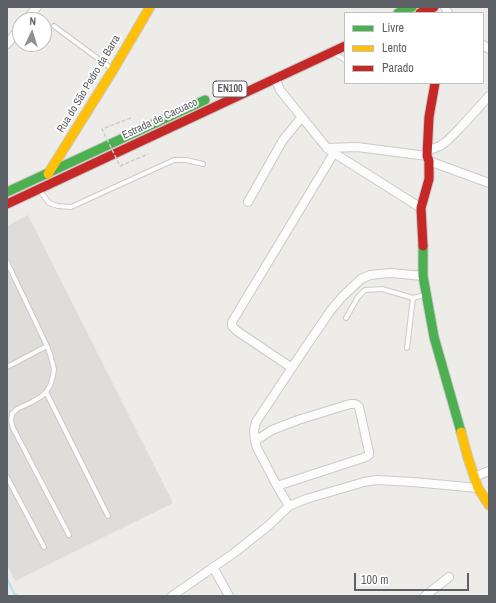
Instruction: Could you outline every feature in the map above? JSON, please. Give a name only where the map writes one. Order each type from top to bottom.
[{"type":"main road","name":"Rua do São Pedro da Barra","points":[[48,174],[113,70],[150,7]]},
{"type":"main road","points":[[400,12],[412,7]]},
{"type":"main road","points":[[422,12],[434,7]]},
{"type":"main road","name":"Estrada de Cacuaco","points":[[7,204],[344,46]]},
{"type":"main road","points":[[435,84],[429,117],[428,184],[421,208],[423,276],[437,347],[468,458],[478,488],[489,505]]},
{"type":"main road","name":"Estrada de Cacuaco","points":[[7,192],[216,96]]},
{"type":"street","points":[[275,78],[280,90],[301,118],[327,148],[334,154],[421,208]]},
{"type":"street","points":[[428,156],[432,150],[447,141],[489,96]]},
{"type":"street","points":[[248,202],[283,140],[301,118]]},
{"type":"street","points":[[327,148],[351,146],[428,156],[489,183]]},
{"type":"street","points":[[292,368],[237,331],[232,326],[232,322],[334,154]]},
{"type":"street","points":[[289,506],[263,461],[255,441],[254,430],[256,422],[331,310],[342,296],[361,279],[370,275],[391,273],[423,276]]},
{"type":"street","points":[[255,441],[272,430],[298,420],[350,404],[355,404],[359,407],[369,455],[277,486]]},
{"type":"street","points":[[474,477],[489,471]]},
{"type":"street","points":[[172,596],[234,553],[263,530],[289,506],[306,499],[364,482],[377,480],[406,481],[478,488]]},
{"type":"street","points":[[213,567],[229,596]]},
{"type":"street","points":[[425,596],[449,577]]},
{"type":"lane","points":[[54,26],[113,70]]},
{"type":"lane","points":[[332,51],[344,59]]},
{"type":"lane","points":[[39,189],[49,203],[65,208],[71,207],[174,160],[186,160],[203,164]]},
{"type":"lane","points":[[7,262],[47,346],[54,369],[50,386],[46,392],[32,402],[17,409],[12,414],[9,422],[69,535]]},
{"type":"lane","points":[[346,318],[358,297],[365,290],[382,289],[413,298],[426,294]]},
{"type":"lane","points":[[407,348],[413,298]]},
{"type":"lane","points":[[7,367],[47,346]]},
{"type":"lane","points":[[46,392],[108,516]]},
{"type":"lane","points":[[7,477],[44,547]]},
{"type":"path","points":[[131,118],[102,130],[120,166],[148,154]]},
{"type":"shaded area","points":[[28,215],[173,503],[15,581],[7,564],[7,226]]},
{"type":"waterway","points":[[7,579],[17,596]]},
{"type":"traffic: fast","points":[[400,12],[412,7]]},
{"type":"traffic: fast","points":[[7,192],[205,100]]},
{"type":"traffic: fast","points":[[423,246],[423,276],[434,337],[461,432]]},
{"type":"traffic: slow","points":[[48,174],[113,70],[150,7]]},
{"type":"traffic: slow","points":[[461,432],[478,488],[489,505]]},
{"type":"traffic: jam","points":[[422,12],[434,7]]},
{"type":"traffic: jam","points":[[7,204],[344,46]]},
{"type":"traffic: jam","points":[[423,246],[421,208],[429,179],[429,161],[427,156],[429,117],[435,84]]}]
